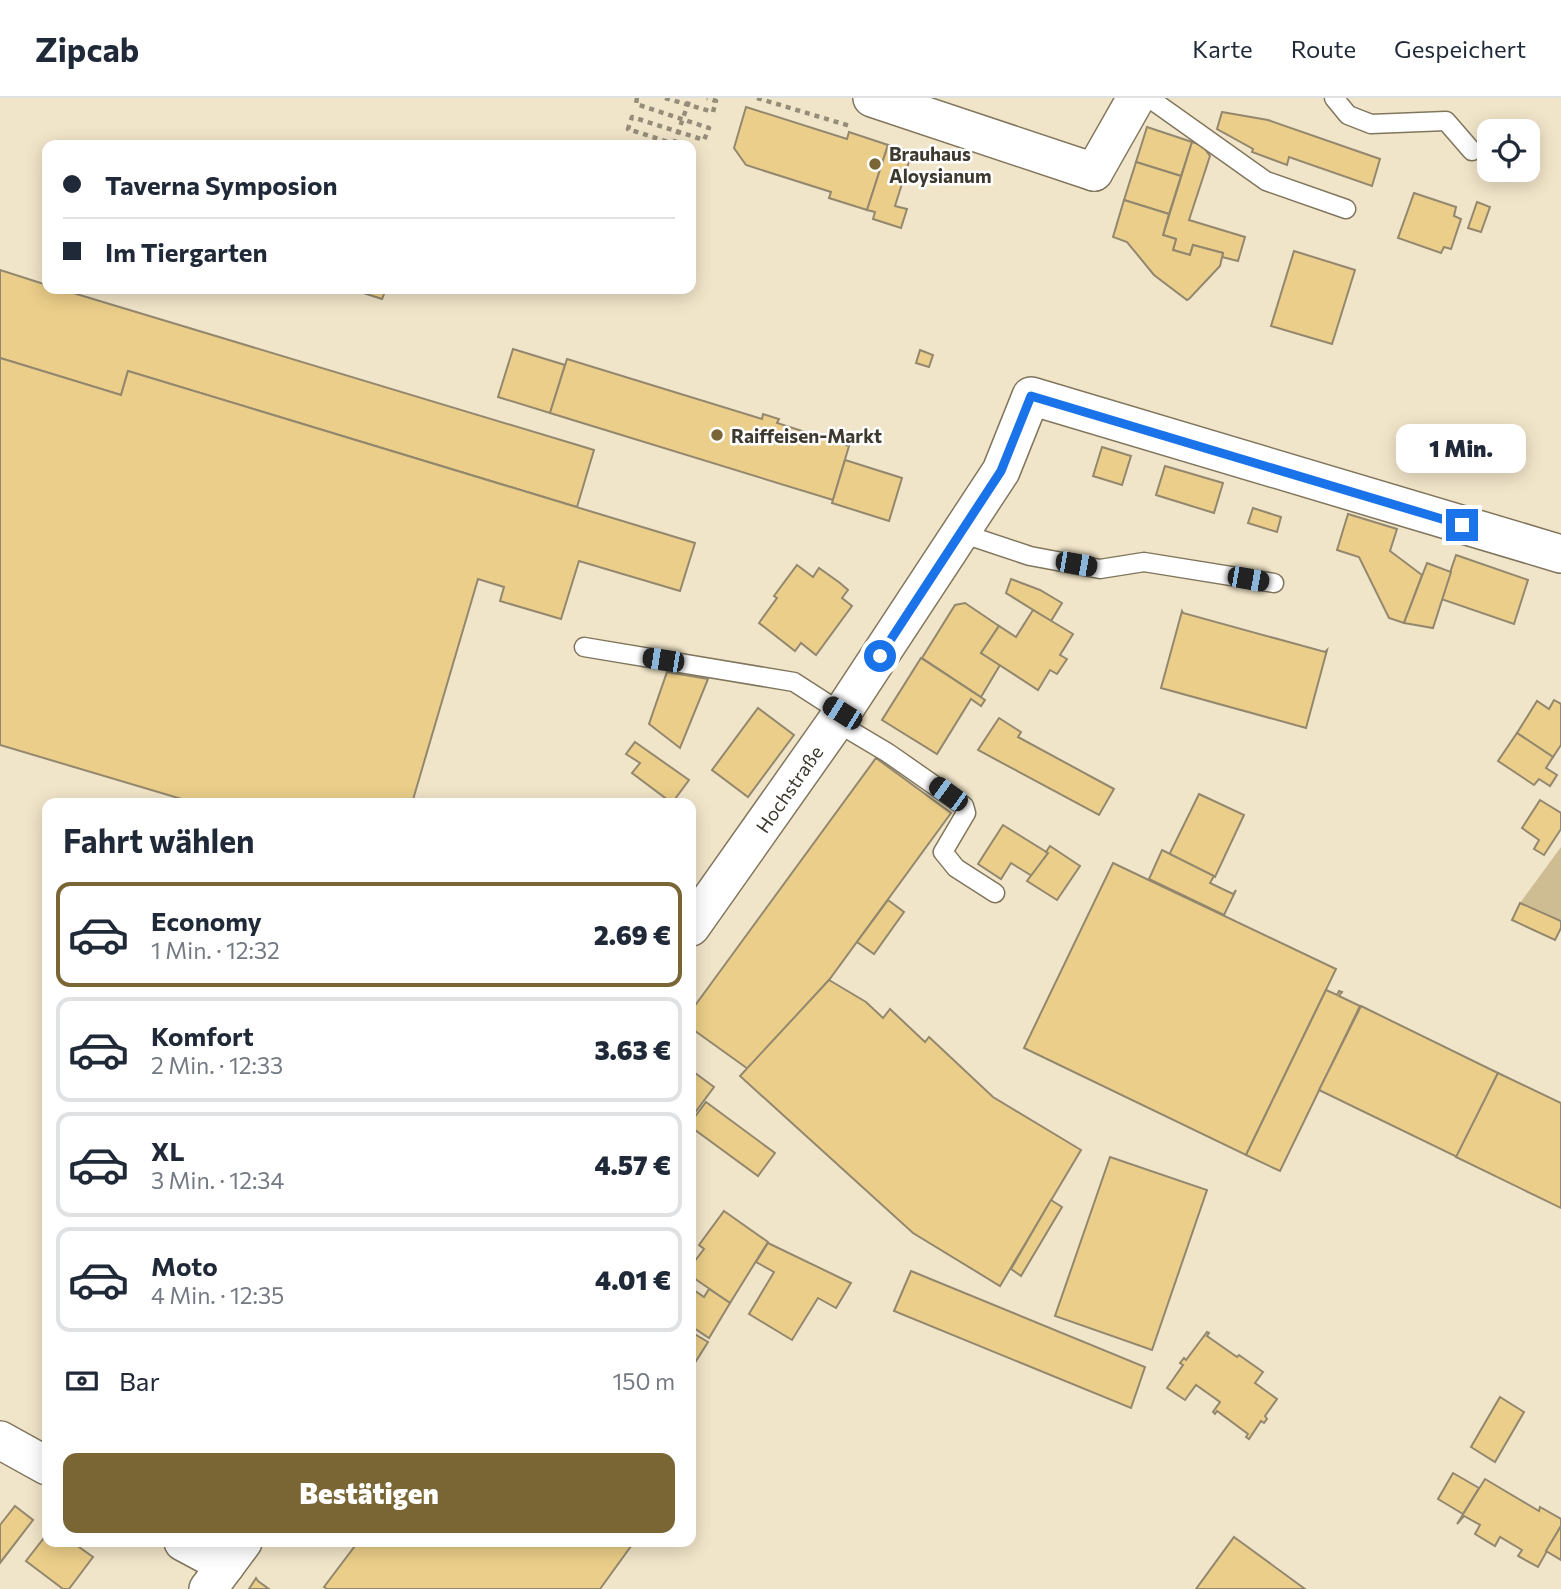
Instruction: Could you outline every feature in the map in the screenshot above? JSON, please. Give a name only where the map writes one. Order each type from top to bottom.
[{"type":"street","points":[[1094,172],[1117,98]]},
{"type":"street","points":[[1094,172],[1136,98]]},
{"type":"street","points":[[865,113],[1094,172]]},
{"type":"street","name":"Hochstraße","points":[[696,920],[839,717],[1001,471],[1031,396],[1561,554]]},
{"type":"street","points":[[0,1440],[42,1463]]},
{"type":"street","points":[[192,1547],[226,1565]]},
{"type":"lane","points":[[1149,98],[1266,181],[1346,209]]},
{"type":"lane","points":[[1334,98],[1348,115],[1371,124],[1446,121],[1472,151]]},
{"type":"lane","points":[[961,533],[1030,556],[1100,569],[1144,562],[1274,583]]},
{"type":"lane","points":[[584,647],[794,682],[964,806],[967,813],[943,852],[956,868],[995,893]]},
{"type":"path","points":[[637,98],[636,104],[709,128],[704,140],[632,117],[628,129],[660,140]]},
{"type":"path","points":[[665,98],[713,112],[716,101],[707,98]]},
{"type":"path","points":[[676,140],[690,98]]},
{"type":"path","points":[[757,98],[865,113]]},
{"type":"shaded area","points":[[1561,847],[1561,921],[1520,903]]},
{"type":"building","points":[[746,107],[847,139],[849,132],[888,145],[867,210],[829,198],[831,192],[746,165],[734,148]]},
{"type":"building","points":[[1222,112],[1268,120],[1380,159],[1372,186],[1289,157],[1287,165],[1252,152],[1253,149],[1217,129]]},
{"type":"building","points":[[1147,127],[1192,142],[1181,176],[1136,162]]},
{"type":"building","points":[[1192,142],[1202,145],[1210,156],[1189,220],[1245,237],[1238,261],[1222,257],[1223,253],[1193,245],[1190,255],[1173,250],[1176,239],[1163,235]]},
{"type":"building","points":[[888,145],[912,152],[895,206],[907,209],[901,228],[873,219],[875,212],[867,210]]},
{"type":"building","points":[[1136,162],[1181,176],[1169,214],[1124,200]]},
{"type":"building","points":[[1414,193],[1456,207],[1454,216],[1461,219],[1451,249],[1444,247],[1441,253],[1398,238]]},
{"type":"building","points":[[1124,200],[1169,214],[1163,235],[1176,239],[1173,250],[1190,255],[1193,245],[1223,253],[1220,266],[1189,299],[1154,275],[1127,242],[1113,237]]},
{"type":"building","points":[[1477,202],[1490,207],[1481,232],[1468,228]]},
{"type":"building","points":[[1294,251],[1355,270],[1332,344],[1271,326]]},
{"type":"building","points":[[0,270],[42,283],[42,294],[77,294],[594,450],[577,507],[128,371],[121,395],[0,358]]},
{"type":"building","points":[[366,294],[384,294],[382,299]]},
{"type":"building","points":[[513,349],[565,365],[550,413],[498,397]]},
{"type":"building","points":[[920,350],[933,355],[929,367],[916,363]]},
{"type":"building","points":[[0,358],[121,395],[128,371],[695,543],[680,591],[579,561],[561,619],[500,601],[504,587],[478,579],[413,798],[178,798],[0,745]]},
{"type":"building","name":"Raiffeisen-Markt","points":[[567,359],[762,419],[763,414],[779,419],[777,423],[849,446],[833,500],[550,413]]},
{"type":"building","points":[[1102,447],[1131,456],[1122,485],[1093,476]]},
{"type":"building","points":[[845,460],[902,478],[889,521],[832,503]]},
{"type":"building","points":[[1165,466],[1223,483],[1214,513],[1156,495]]},
{"type":"building","points":[[1253,508],[1281,517],[1277,532],[1248,523]]},
{"type":"building","points":[[1348,514],[1397,529],[1390,551],[1422,575],[1404,623],[1389,618],[1359,557],[1337,550]]},
{"type":"building","points":[[1456,555],[1528,580],[1514,624],[1441,599]]},
{"type":"building","points":[[1427,563],[1451,572],[1433,628],[1404,623]]},
{"type":"building","points":[[797,565],[813,577],[819,568],[840,583],[848,590],[842,598],[852,606],[816,655],[801,643],[795,651],[759,623],[777,598],[774,596]]},
{"type":"building","points":[[1011,579],[1040,590],[1062,603],[1051,621],[1006,593]]},
{"type":"building","points":[[965,603],[999,626],[981,653],[1000,665],[981,697],[922,658],[955,605]]},
{"type":"building","points":[[1033,610],[1073,634],[1060,655],[1067,659],[1057,674],[1050,670],[1038,690],[981,653],[999,626],[1016,637]]},
{"type":"building","points":[[1182,611],[1325,652],[1327,650],[1306,728],[1161,688]]},
{"type":"building","points":[[921,658],[985,700],[981,706],[971,699],[937,754],[882,720]]},
{"type":"building","points":[[667,672],[708,679],[680,748],[649,724]]},
{"type":"building","points":[[1554,700],[1561,704],[1561,745],[1553,757],[1517,733],[1537,701],[1549,709]]},
{"type":"building","points":[[758,708],[794,735],[748,797],[712,770]]},
{"type":"building","points":[[999,718],[1021,732],[1018,737],[1114,789],[1099,815],[978,750]]},
{"type":"building","points":[[1517,733],[1553,757],[1546,768],[1557,775],[1550,786],[1539,779],[1534,785],[1498,761]]},
{"type":"building","points":[[635,742],[689,780],[676,798],[665,798],[632,773],[640,763],[626,754]]},
{"type":"building","points":[[876,758],[951,813],[829,980],[748,1069],[696,1032],[696,1004]]},
{"type":"building","points":[[1199,794],[1244,815],[1215,877],[1169,855]]},
{"type":"building","points":[[1540,800],[1561,813],[1561,829],[1544,855],[1534,849],[1539,840],[1522,828]]},
{"type":"building","points":[[1003,825],[1048,853],[1032,876],[1011,863],[1001,879],[978,864]]},
{"type":"building","points":[[1050,846],[1080,866],[1057,900],[1027,881],[1048,853],[1046,852]]},
{"type":"building","points":[[1162,850],[1214,876],[1210,883],[1233,894],[1236,890],[1224,915],[1149,879]]},
{"type":"building","points":[[1113,863],[1336,969],[1246,1155],[1024,1048]]},
{"type":"building","points":[[888,900],[904,912],[874,954],[857,942]]},
{"type":"building","points":[[1520,903],[1561,921],[1561,928],[1555,940],[1512,920]]},
{"type":"building","points":[[829,980],[866,1002],[883,1018],[890,1009],[925,1042],[929,1037],[993,1097],[1081,1150],[1000,1286],[913,1233],[740,1076]]},
{"type":"building","points":[[1326,990],[1337,995],[1339,991],[1342,992],[1339,996],[1360,1006],[1280,1171],[1246,1155]]},
{"type":"building","points":[[1361,1006],[1498,1073],[1457,1157],[1319,1090]]},
{"type":"building","points":[[1498,1073],[1561,1103],[1561,1208],[1456,1157]]},
{"type":"building","points":[[696,1074],[714,1087],[696,1111]]},
{"type":"building","points":[[706,1102],[775,1153],[758,1176],[696,1131],[696,1115]]},
{"type":"building","points":[[1110,1157],[1207,1190],[1152,1350],[1055,1316]]},
{"type":"building","points":[[1051,1200],[1062,1207],[1021,1276],[1011,1269]]},
{"type":"building","points":[[724,1211],[768,1242],[730,1303],[696,1279],[696,1259],[704,1249],[699,1245]]},
{"type":"building","points":[[768,1243],[851,1283],[836,1308],[818,1298],[792,1340],[749,1314],[774,1272],[756,1262]]},
{"type":"building","points":[[911,1271],[1145,1367],[1131,1408],[894,1311]]},
{"type":"building","points":[[709,1289],[730,1303],[709,1338],[696,1329],[696,1291],[704,1297]]},
{"type":"building","points":[[1207,1332],[1207,1336],[1263,1372],[1255,1383],[1277,1399],[1265,1416],[1267,1419],[1264,1423],[1261,1421],[1249,1439],[1246,1437],[1248,1434],[1217,1411],[1215,1414],[1213,1412],[1220,1402],[1196,1385],[1185,1400],[1167,1388],[1183,1365],[1180,1363],[1184,1358],[1186,1360]]},
{"type":"building","points":[[696,1335],[708,1342],[696,1361]]},
{"type":"building","points":[[1500,1397],[1524,1412],[1495,1462],[1471,1447]]},
{"type":"building","points":[[1453,1473],[1479,1488],[1463,1514],[1438,1499]]},
{"type":"building","points":[[1485,1479],[1539,1511],[1540,1507],[1561,1519],[1561,1526],[1538,1567],[1518,1556],[1522,1550],[1500,1537],[1495,1546],[1475,1534],[1480,1525],[1464,1516],[1457,1524]]},
{"type":"building","points":[[15,1506],[33,1520],[0,1563],[0,1525]]},
{"type":"building","points":[[1561,1526],[1561,1560],[1546,1551]]},
{"type":"building","points":[[1234,1537],[1305,1589],[1196,1589]]},
{"type":"building","points":[[42,1540],[42,1547],[79,1547],[93,1557],[69,1589],[63,1589],[26,1561]]},
{"type":"building","points":[[354,1547],[630,1547],[600,1589],[324,1587]]},
{"type":"building","points":[[256,1578],[258,1581],[269,1589],[249,1589]]},
{"type":"place","name":"Brauhaus Aloysianum","points":[[875,164]]},
{"type":"place","name":"Raiffeisen-Markt","points":[[717,435]]},
{"type":"route","points":[[880,656],[1001,471],[1031,396],[1462,525]]}]
